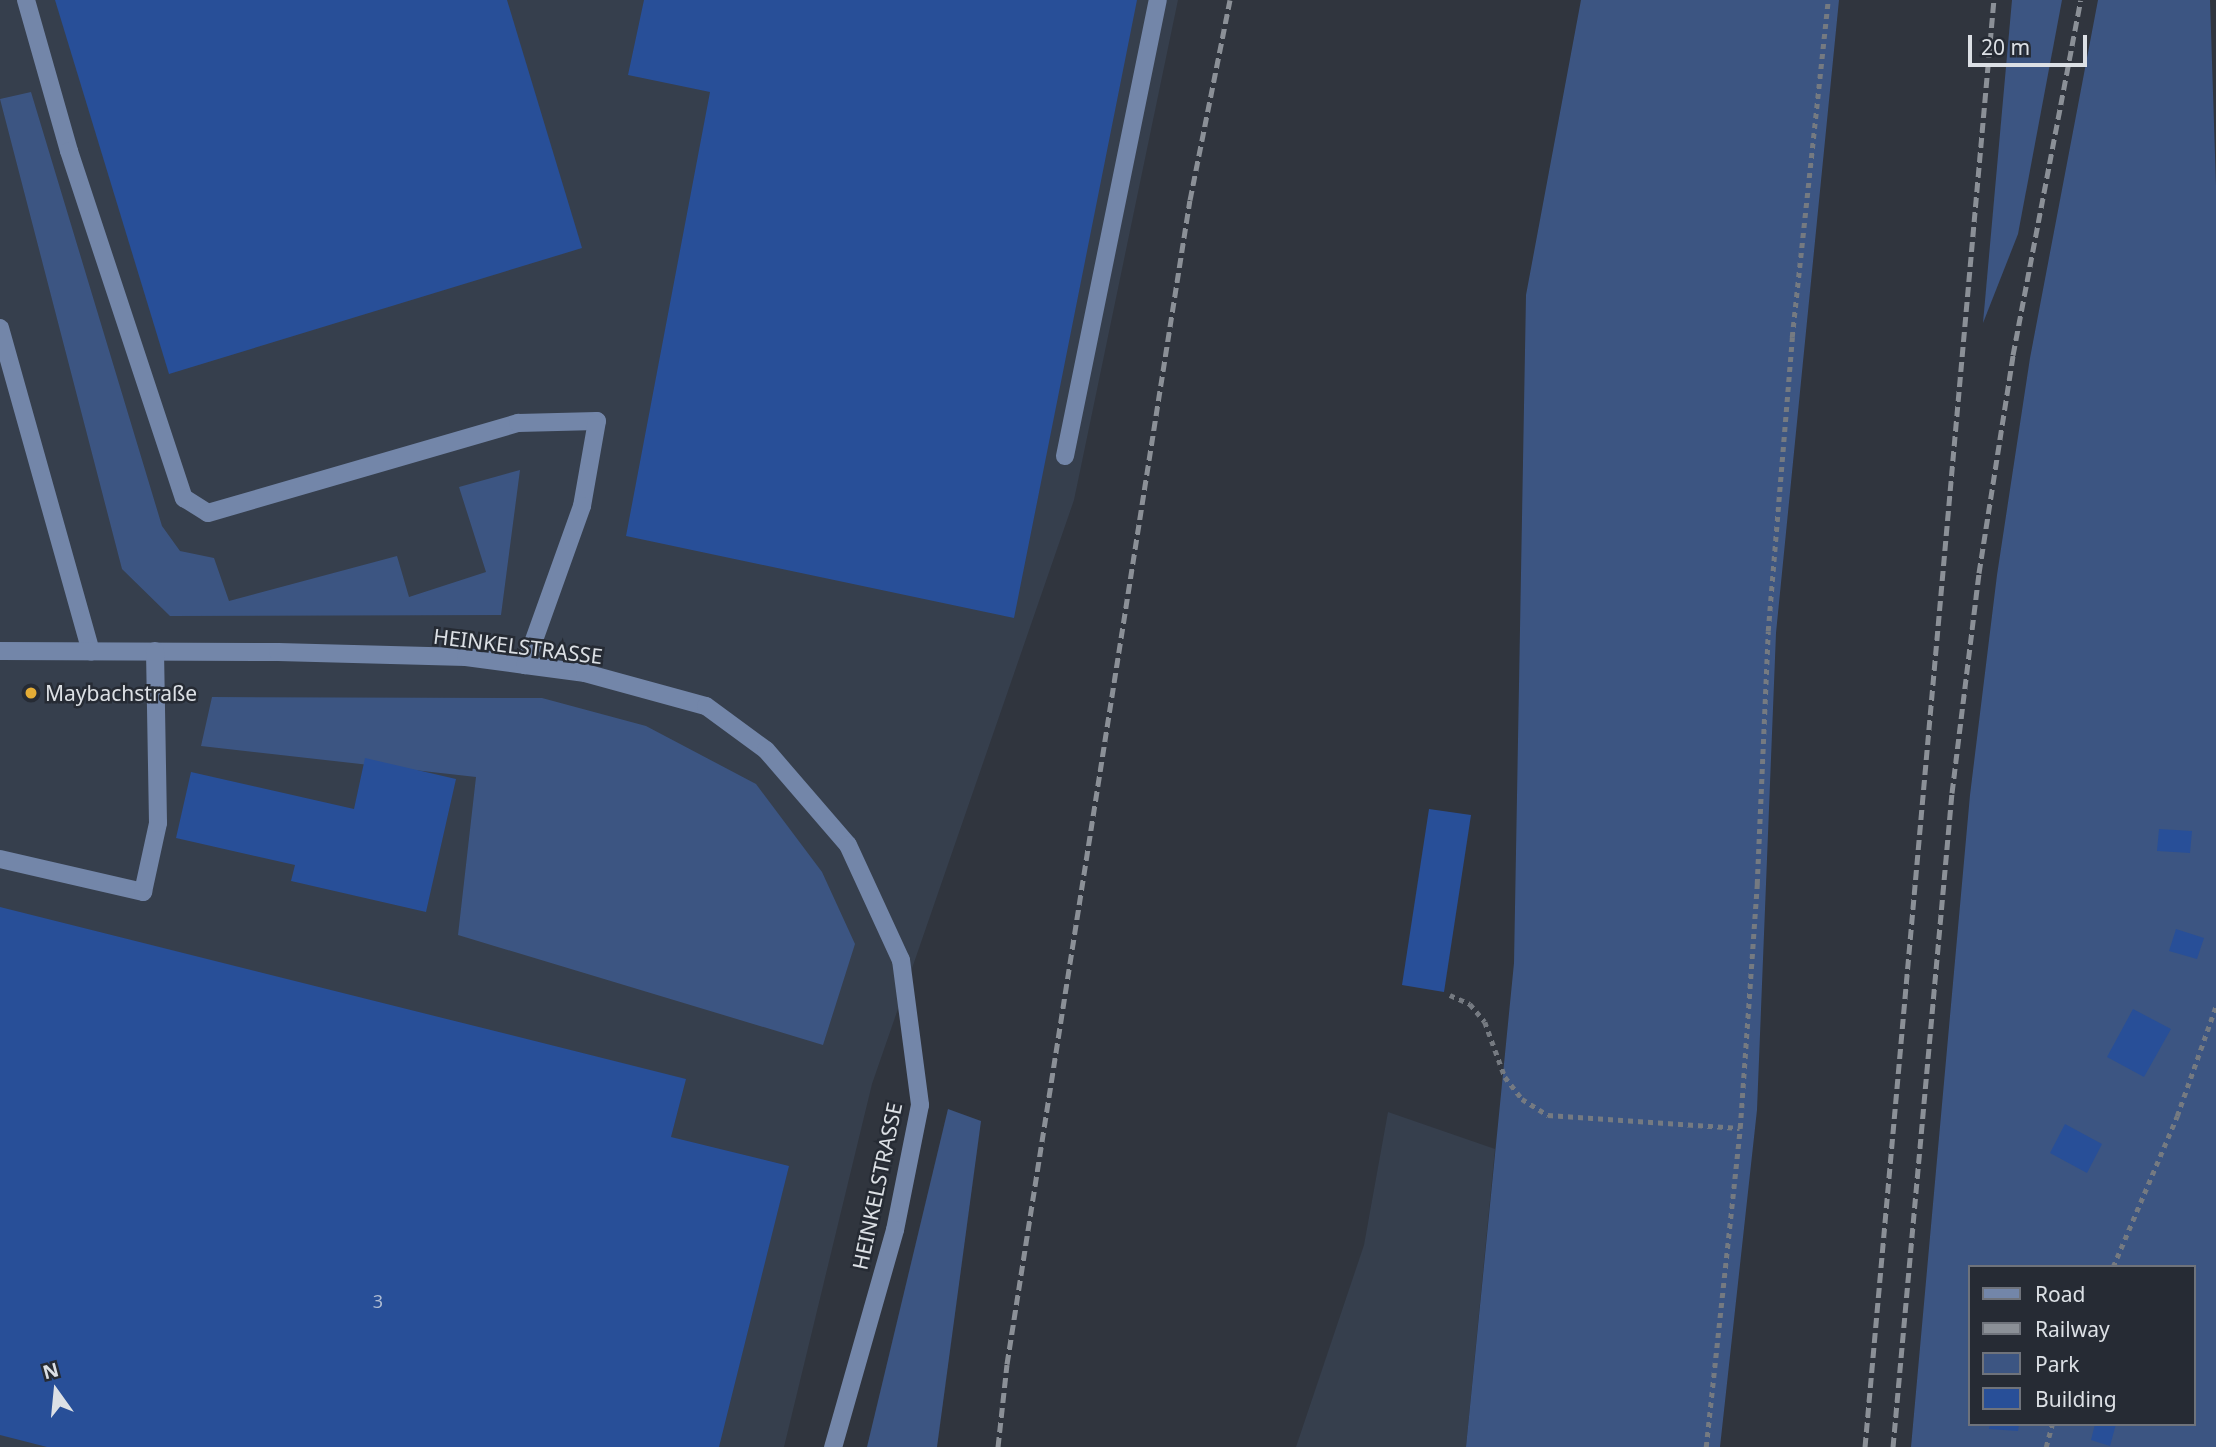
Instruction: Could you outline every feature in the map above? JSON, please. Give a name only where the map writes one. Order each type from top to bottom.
[{"type":"street","points":[[26,0],[69,151],[184,498],[208,513],[518,423],[597,421],[582,506],[525,665]]},
{"type":"street","points":[[1065,456],[1158,0]]},
{"type":"street","points":[[0,328],[91,651]]},
{"type":"street","name":"HEINKELSTRASSE","points":[[0,651],[466,657],[585,673],[706,706],[766,750],[848,845],[901,960],[920,1105],[895,1230],[833,1447]]},
{"type":"street","points":[[0,859],[143,892],[158,823],[155,651]]},
{"type":"path","points":[[1706,1447],[1740,1128],[1757,884],[1768,631],[1792,337],[1828,0]]},
{"type":"path","points":[[1450,995],[1469,1004],[1485,1022],[1505,1077],[1522,1099],[1548,1115],[1740,1128]]},
{"type":"path","points":[[2114,1265],[2177,1116],[2216,1006]]},
{"type":"path","points":[[2046,1447],[2051,1426]]},
{"type":"shaded area","points":[[0,0],[1178,0],[1074,500],[872,1084],[784,1447],[0,1447]]},
{"type":"shaded area","points":[[1388,1112],[1495,1149],[1466,1447],[1296,1447],[1364,1245]]},
{"type":"green space","points":[[1581,0],[1839,0],[1776,633],[1757,1110],[1720,1447],[1466,1447],[1514,963],[1526,295]]},
{"type":"green space","points":[[2012,0],[2062,0],[2018,234],[1983,323]]},
{"type":"green space","points":[[2098,0],[2210,0],[2216,186],[2216,1447],[1911,1447],[1970,795],[1997,575],[2030,358]]},
{"type":"green space","points":[[31,92],[162,526],[180,551],[214,558],[229,601],[397,556],[409,597],[486,572],[459,487],[520,470],[501,615],[170,616],[122,569],[0,99]]},
{"type":"green space","points":[[212,697],[542,698],[646,726],[756,784],[822,872],[855,944],[823,1045],[458,935],[476,777],[201,746]]},
{"type":"green space","points":[[948,1109],[981,1121],[937,1447],[867,1447]]},
{"type":"building","points":[[55,0],[507,0],[582,248],[169,374]]},
{"type":"building","points":[[644,0],[1137,0],[1014,618],[626,536],[710,92],[628,75]]},
{"type":"building","points":[[365,758],[456,779],[426,912],[291,881],[295,865],[176,838],[191,772],[354,809]]},
{"type":"building","points":[[1429,809],[1471,815],[1444,992],[1402,985]]},
{"type":"building","points":[[2159,829],[2192,831],[2190,853],[2157,851]]},
{"type":"building","points":[[0,907],[686,1079],[671,1137],[789,1166],[719,1447],[47,1447],[0,1435]]},
{"type":"building","points":[[2176,929],[2204,938],[2197,959],[2169,951]]},
{"type":"building","points":[[2133,1009],[2171,1029],[2144,1077],[2107,1057]]},
{"type":"building","points":[[2065,1124],[2102,1144],[2087,1173],[2050,1153]]},
{"type":"building","points":[[1990,1426],[2019,1426],[2018,1431],[1989,1429]]},
{"type":"building","points":[[2094,1426],[2115,1426],[2110,1446],[2091,1440]]},
{"type":"railway","points":[[998,1447],[1007,1364],[1190,200],[1230,0]]},
{"type":"railway","points":[[1865,1447],[1994,0]]},
{"type":"railway","points":[[1893,1447],[1952,793],[1979,573],[2013,355],[2081,0]]},
{"type":"place","name":"Maybachstraße","points":[[31,693]]}]
